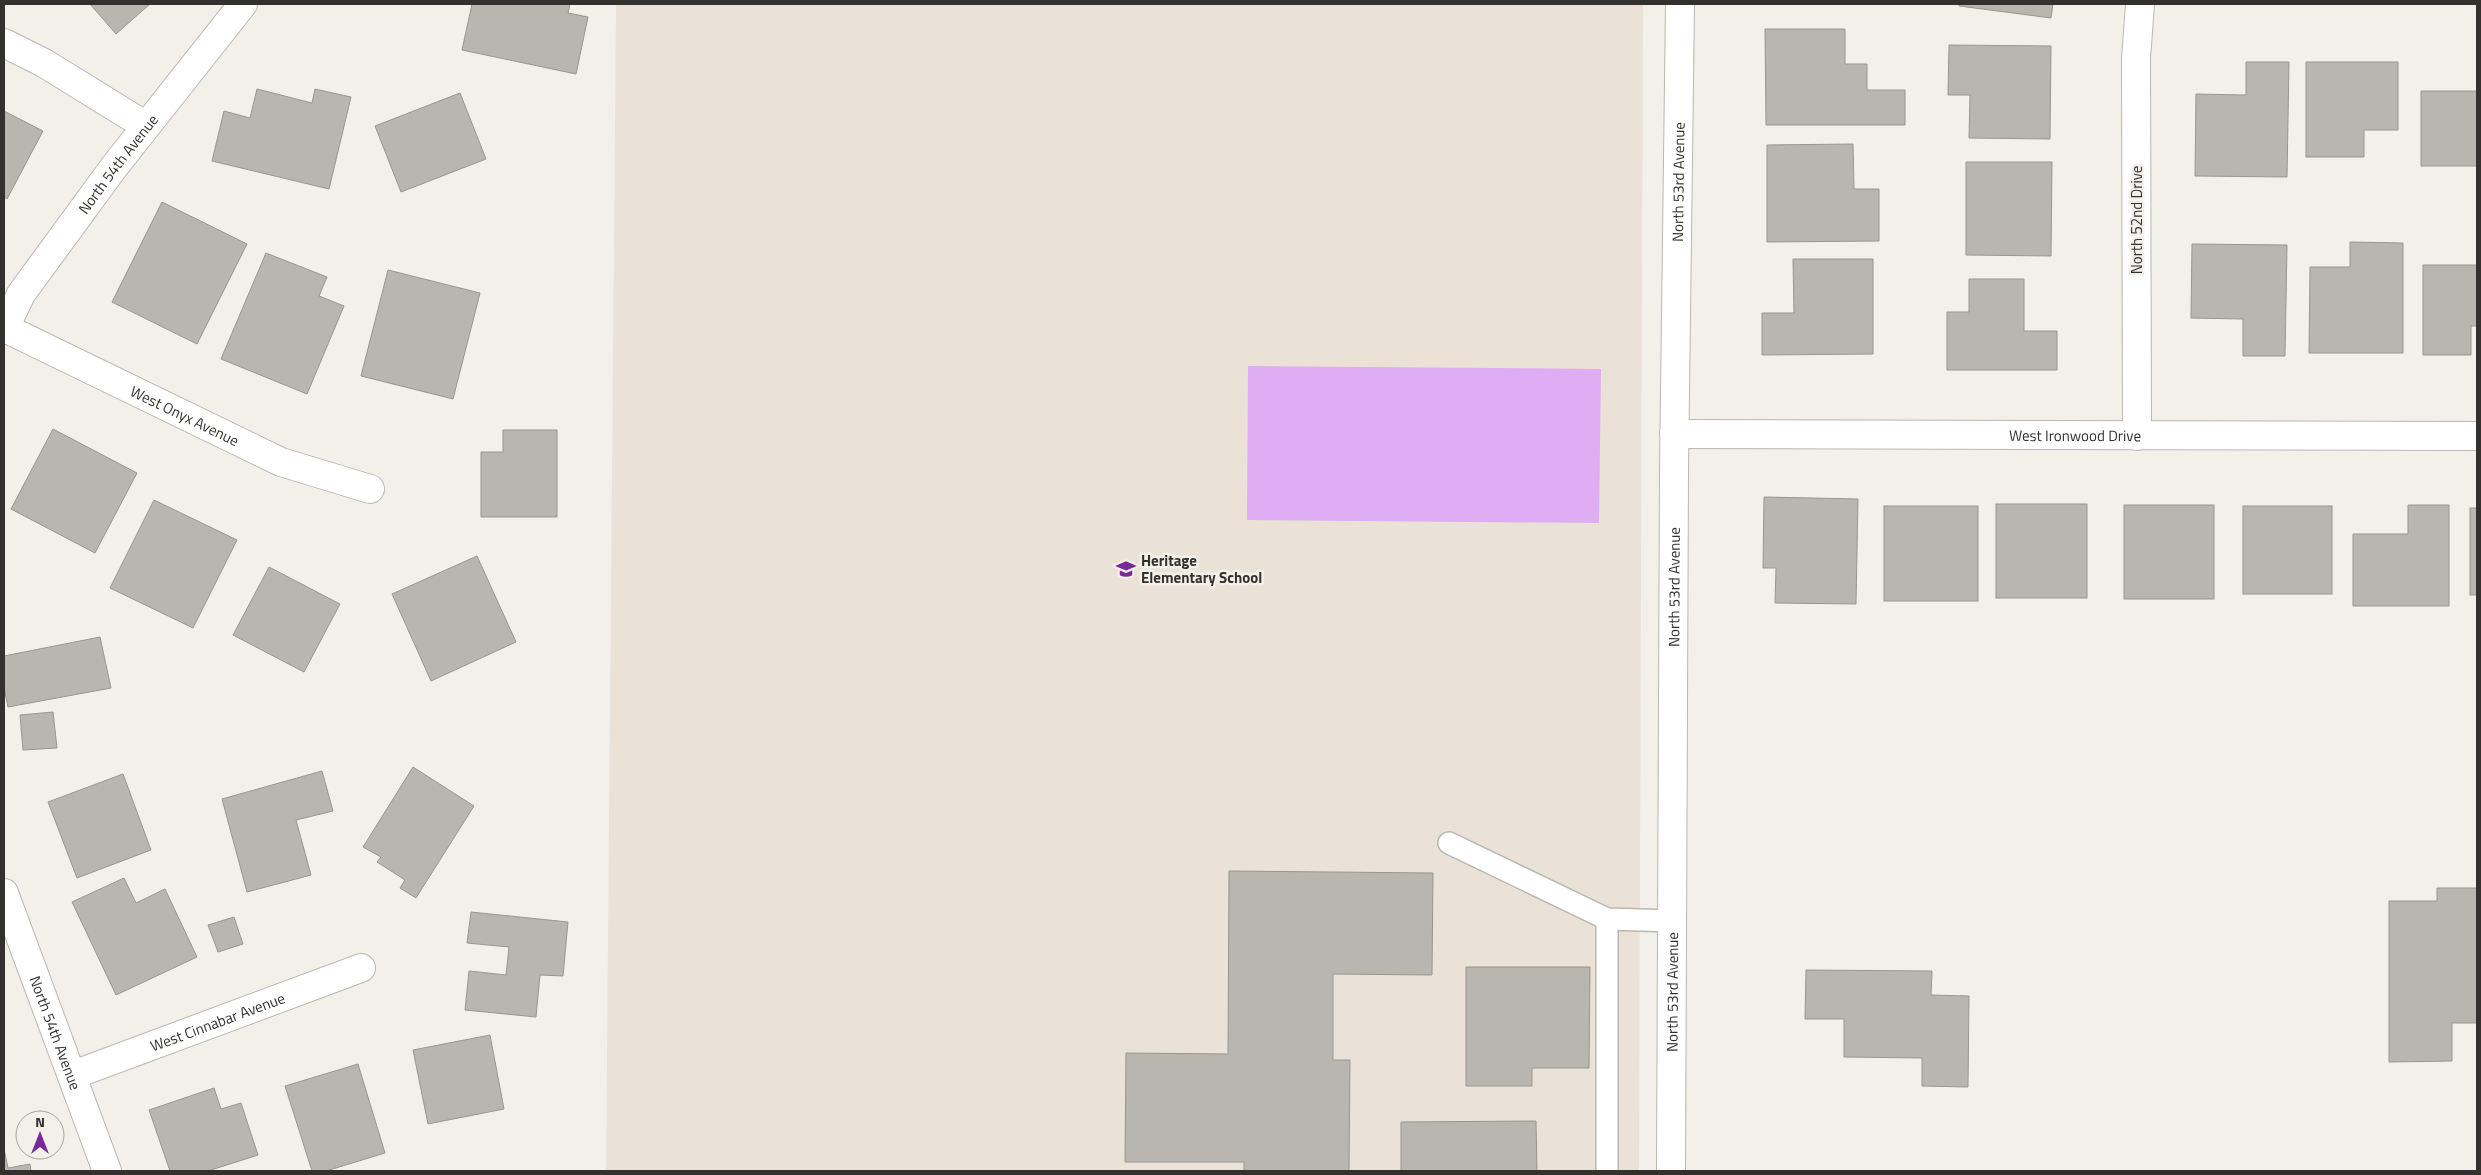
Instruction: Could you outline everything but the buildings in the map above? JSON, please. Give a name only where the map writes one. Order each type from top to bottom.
[{"type":"street","name":"North 54th Avenue","points":[[4,329],[21,294],[146,126],[243,4]]},
{"type":"street","name":"North 53rd Avenue","points":[[1671,1171],[1674,921],[1674,434],[1680,4]]},
{"type":"street","name":"North 52nd Drive","points":[[2137,436],[2136,59],[2140,4]]},
{"type":"street","points":[[4,43],[44,63],[146,126]]},
{"type":"street","name":"West Onyx Avenue","points":[[4,329],[281,462],[370,489]]},
{"type":"street","name":"West Ironwood Drive","points":[[1674,434],[2477,436]]},
{"type":"street","name":"North 54th Avenue","points":[[4,892],[107,1171]]},
{"type":"street","name":"West Cinnabar Avenue","points":[[73,1075],[361,968]]},
{"type":"lane","points":[[1449,843],[1607,919],[1674,921]]},
{"type":"lane","points":[[1607,919],[1608,1171]]},
{"type":"shaded area","name":"Heritage Elementary School","points":[[616,4],[1643,4],[1639,1171],[606,1171]]},
{"type":"shaded area","points":[[1248,366],[1601,369],[1599,523],[1247,520]]},
{"type":"place","name":"Heritage Elementary School","points":[[1126,569]]}]
